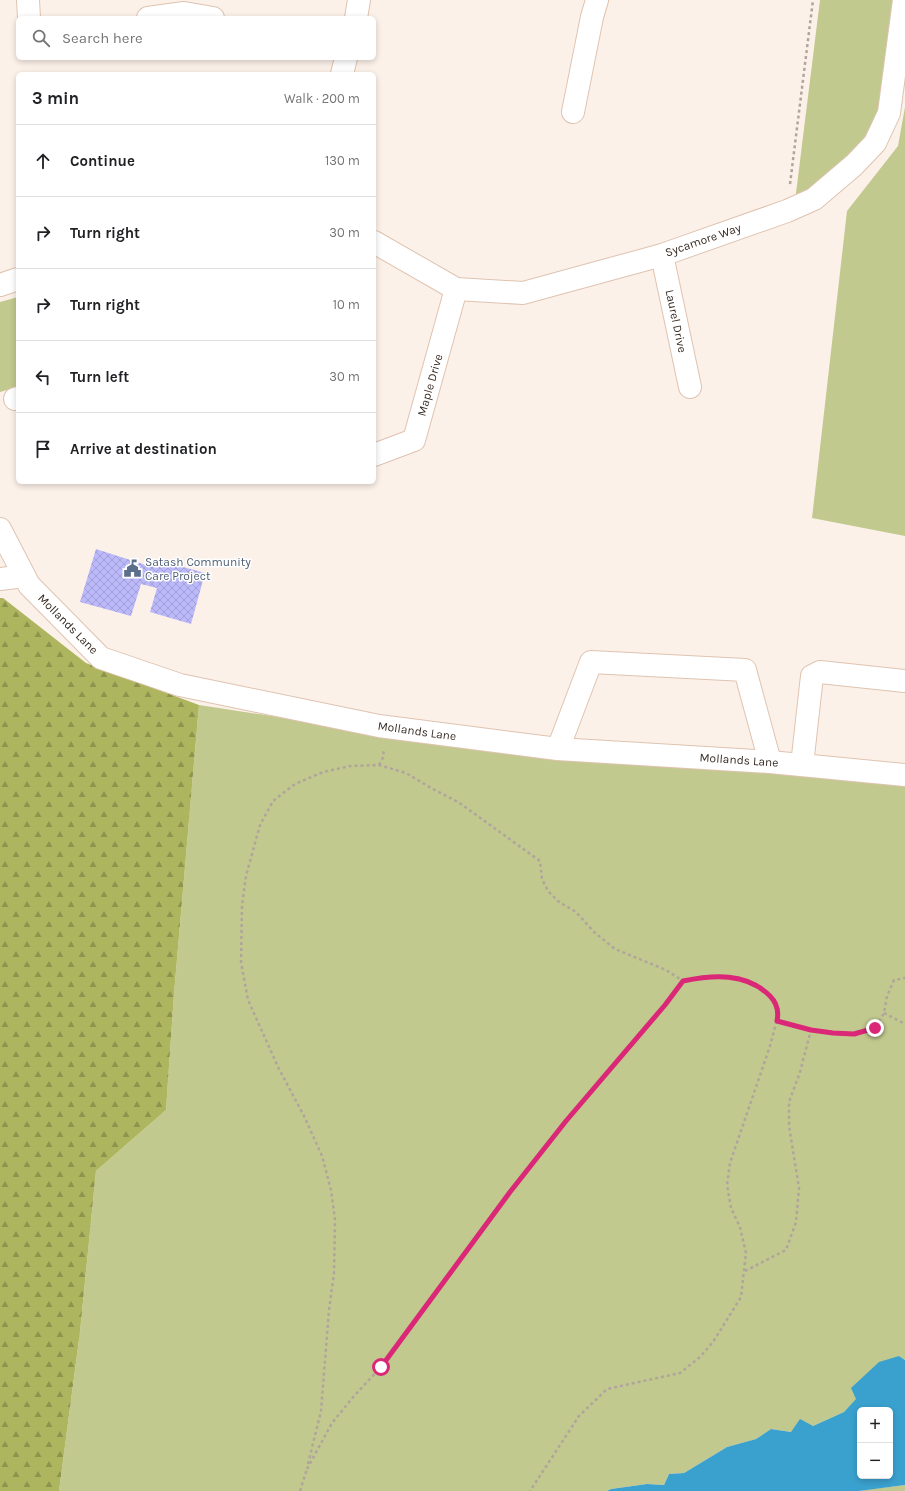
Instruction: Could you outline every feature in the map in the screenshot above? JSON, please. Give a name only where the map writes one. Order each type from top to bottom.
[{"type":"street","points":[[28,0],[30,16]]},
{"type":"street","points":[[356,16],[359,0]]},
{"type":"street","name":"Sycamore Way","points":[[376,243],[456,289],[523,293],[662,255],[787,211],[814,199],[854,165],[876,143],[889,113],[904,0]]},
{"type":"street","points":[[574,112],[595,8]]},
{"type":"street","points":[[162,16],[184,13],[201,16]]},
{"type":"street","points":[[342,72],[346,60]]},
{"type":"street","name":"Laurel Drive","points":[[662,255],[690,387]]},
{"type":"street","points":[[0,285],[16,280]]},
{"type":"street","name":"Maple Drive","points":[[376,454],[414,440],[456,289]]},
{"type":"street","name":"Mollands Lane","points":[[0,529],[29,585],[101,658],[180,685],[379,726],[558,749],[770,762],[905,775]]},
{"type":"street","points":[[0,580],[24,576]]},
{"type":"street","points":[[558,749],[591,662],[745,670],[770,762]]},
{"type":"street","points":[[802,765],[812,676],[820,672],[905,681]]},
{"type":"path","points":[[787,211],[813,0]]},
{"type":"path","points":[[300,1491],[321,1412],[329,1310],[334,1273],[335,1220],[331,1190],[322,1156],[248,1000],[241,962],[242,906],[246,876],[260,825],[273,802],[295,784],[323,772],[350,766],[379,765],[406,772],[431,788],[458,802],[540,861],[542,879],[548,891],[560,902],[576,912],[594,932],[615,949],[666,970],[683,981]]},
{"type":"path","points":[[307,1469],[332,1424],[354,1396],[381,1367],[510,1192],[566,1121],[665,1005],[683,981],[703,977],[721,977],[747,980],[762,987],[774,1000],[779,1012],[730,1163],[727,1185],[731,1208],[740,1226],[746,1253],[742,1297],[713,1342],[700,1358],[680,1373],[607,1388],[579,1416],[530,1491]]},
{"type":"path","points":[[777,1021],[811,1030],[854,1034],[875,1028],[884,1013],[887,996],[894,980],[905,978]]},
{"type":"path","points":[[884,1013],[905,1024]]},
{"type":"path","points":[[745,1272],[786,1250],[796,1222],[799,1188],[789,1126],[789,1102],[800,1072],[811,1030]]},
{"type":"green space","points":[[820,0],[895,0],[883,101],[872,135],[795,201]]},
{"type":"green space","points":[[905,107],[905,536],[812,518],[847,211],[898,146]]},
{"type":"green space","points":[[16,298],[16,388],[0,392],[0,302]]},
{"type":"green space","points":[[0,598],[3,598],[86,663],[199,705],[174,994],[166,1110],[96,1171],[80,1332],[59,1491],[0,1491]]},
{"type":"green space","points":[[199,705],[278,717],[905,784],[905,1360],[899,1356],[844,1412],[813,1426],[791,1432],[771,1429],[756,1439],[727,1447],[684,1473],[669,1474],[664,1485],[647,1484],[611,1489],[607,1491],[59,1491],[80,1332],[96,1171],[166,1110],[174,994]]},
{"type":"green space","points":[[905,1485],[905,1491],[859,1491],[864,1490]]},
{"type":"water","points":[[899,1356],[905,1360],[905,1485],[859,1491],[607,1491],[611,1489],[647,1484],[664,1485],[669,1474],[684,1473],[727,1447],[756,1439],[771,1429],[791,1432],[800,1419],[813,1426],[844,1412],[856,1399],[851,1388],[879,1362]]},
{"type":"building","points":[[96,549],[152,567],[154,559],[205,573],[191,624],[150,612],[157,588],[141,584],[131,616],[80,602]]},
{"type":"place","name":"Satash Community Care Project","points":[[132,569]]},
{"type":"route","points":[[381,1367],[466,1254],[510,1192],[566,1121],[665,1005],[683,981],[703,977],[721,977],[747,980],[762,987],[774,1000],[779,1012],[777,1021],[811,1030],[854,1034],[875,1028]]}]
